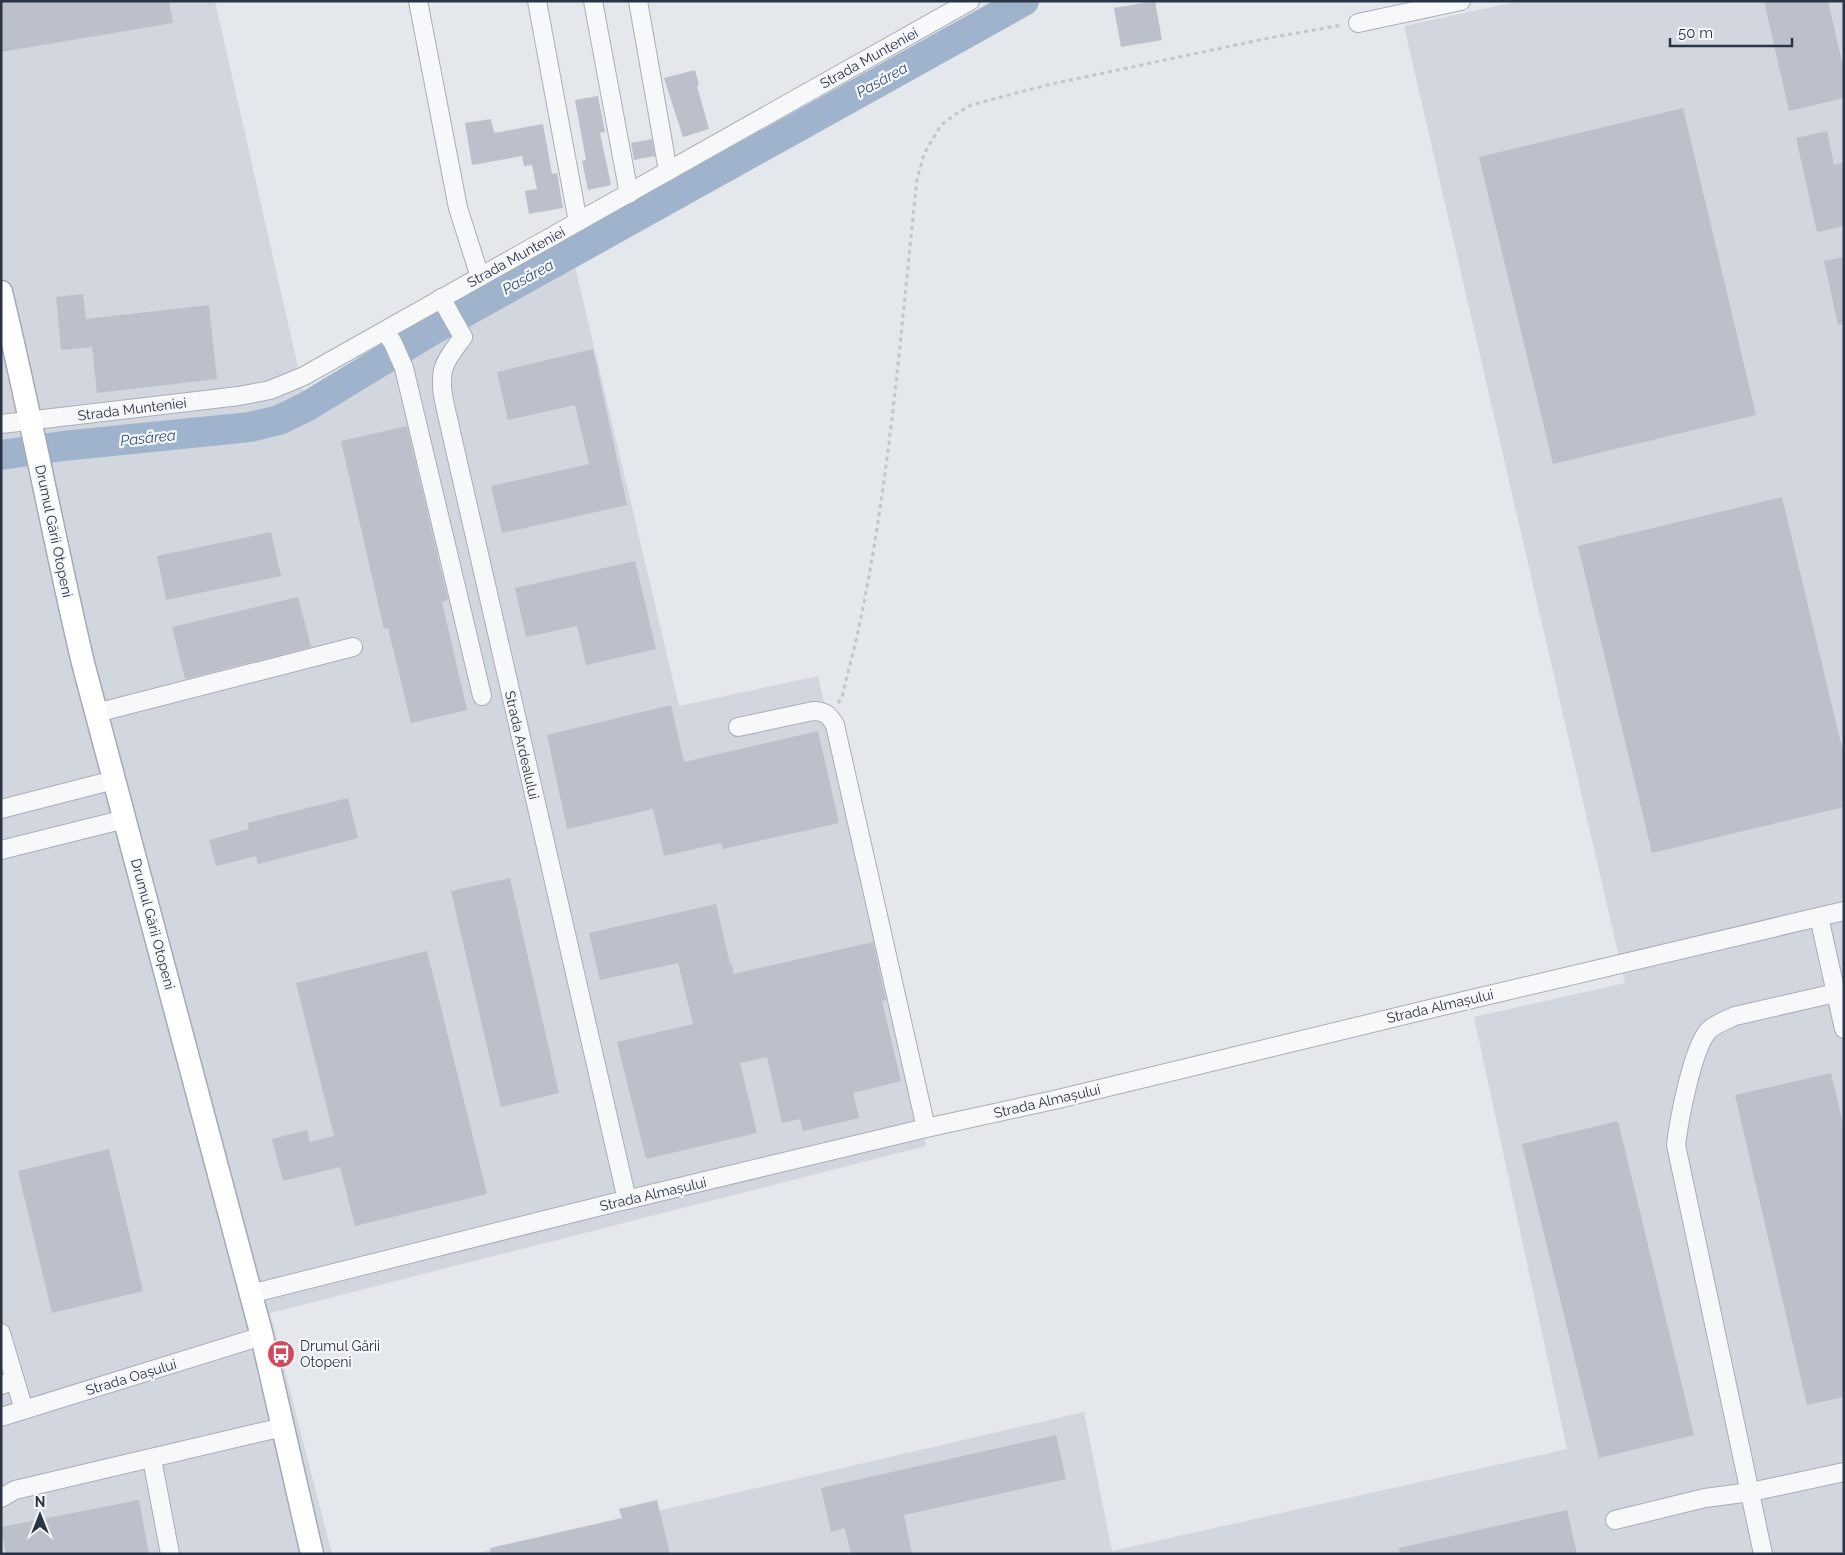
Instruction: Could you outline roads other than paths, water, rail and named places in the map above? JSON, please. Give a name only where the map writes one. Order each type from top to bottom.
[{"type":"main road","name":"Drumul Gării Otopeni","points":[[1,292],[43,476],[65,587],[96,712],[262,1336],[312,1554]]},
{"type":"street","points":[[418,1],[458,208],[480,277]]},
{"type":"street","points":[[537,1],[578,222]]},
{"type":"street","points":[[593,1],[629,194]]},
{"type":"street","points":[[638,1],[668,171]]},
{"type":"street","name":"Strada Munteniei","points":[[1,424],[238,396],[270,390],[304,376],[389,337],[480,277],[966,2]]},
{"type":"street","points":[[1358,23],[1452,2]]},
{"type":"street","name":"Strada Ardealului","points":[[444,302],[463,337],[450,355],[443,370],[442,389],[543,840],[627,1200]]},
{"type":"street","points":[[389,337],[404,368],[482,696]]},
{"type":"street","points":[[96,712],[353,647]]},
{"type":"street","points":[[738,727],[813,711],[823,711],[830,716],[835,725],[926,1128]]},
{"type":"street","points":[[1,809],[114,780]]},
{"type":"street","points":[[1,850],[125,819]]},
{"type":"street","name":"Strada Almașului","points":[[250,1294],[926,1128],[1054,1100],[1844,911]]},
{"type":"street","points":[[1819,917],[1840,992],[1844,1029]]},
{"type":"street","points":[[1763,1554],[1676,1145],[1679,1119],[1694,1064],[1708,1031],[1719,1023],[1735,1016],[1840,992]]},
{"type":"street","points":[[2,1334],[8,1383],[24,1410]]},
{"type":"street","name":"Strada Oașului","points":[[1,1417],[262,1336]]},
{"type":"street","points":[[1,1498],[15,1490],[283,1427]]},
{"type":"street","points":[[152,1459],[170,1554]]},
{"type":"street","points":[[1616,1520],[1705,1498],[1751,1492],[1844,1472]]},
{"type":"waterway","name":"Pasărea","points":[[1,455],[63,446],[250,427],[279,420],[306,407],[431,331],[1024,1]]},
{"type":"place","name":"Drumul Gării Otopeni","points":[[281,1354]]}]
